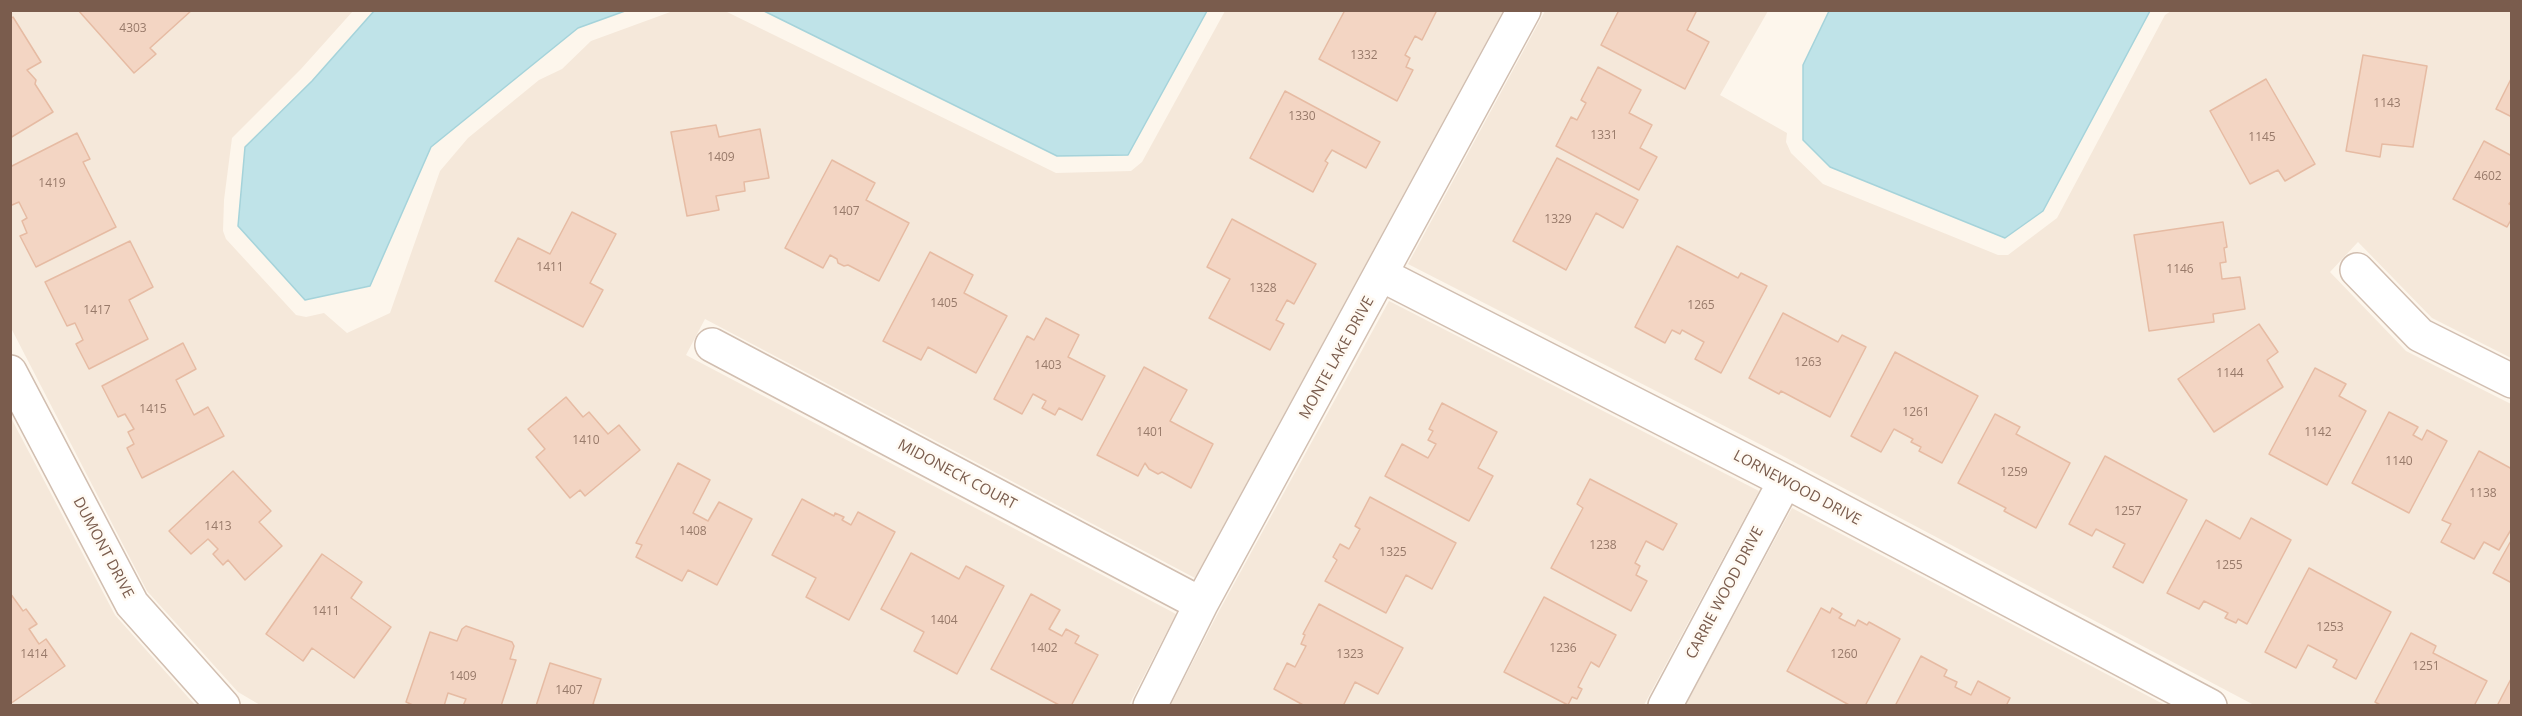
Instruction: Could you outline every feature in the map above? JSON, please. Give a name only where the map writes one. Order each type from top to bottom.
[{"type":"street","name":"MONTE LAKE DRIVE","points":[[1150,705],[1201,604],[1382,275],[1524,10]]},
{"type":"street","points":[[2357,270],[2420,336],[2511,381]]},
{"type":"street","name":"LORNEWOOD DRIVE","points":[[1382,275],[1785,481],[2210,705]]},
{"type":"street","name":"MIDONECK COURT","points":[[712,345],[1201,604]]},
{"type":"street","name":"DUMONT DRIVE","points":[[10,372],[132,604],[223,705]]},
{"type":"street","name":"CARRIE WOOD DRIVE","points":[[1665,705],[1785,481]]},
{"type":"shaded area","points":[[11,11],[353,11],[301,69],[232,138],[224,200],[223,231],[226,239],[296,315],[306,317],[324,313],[347,333],[390,313],[440,171],[468,138],[539,80],[562,69],[591,41],[673,11],[725,11],[1056,173],[1131,171],[1142,162],[1225,11],[1503,11],[1195,578],[705,319],[686,355],[1176,614],[1129,705],[260,705],[238,692],[147,591],[11,328]]},
{"type":"shaded area","points":[[1545,11],[1768,11],[1720,95],[1787,133],[1786,142],[1791,153],[1823,184],[1998,255],[2008,255],[2057,218],[2165,15],[2171,11],[2511,11],[2511,358],[2432,318],[2358,242],[2330,272],[2406,351],[2511,404],[2511,705],[2254,705],[1779,454],[1408,264]]},
{"type":"shaded area","points":[[1389,301],[1759,491],[1644,705],[1170,706],[1218,613]]},
{"type":"shaded area","points":[[10,416],[115,615],[195,705],[11,705]]},
{"type":"shaded area","points":[[1792,508],[2165,705],[1685,706]]},
{"type":"water","points":[[1207,10],[1128,155],[1057,156],[764,11]]},
{"type":"water","points":[[1829,10],[2150,11],[2043,211],[2005,238],[1830,167],[1803,140],[1803,65]]},
{"type":"water","points":[[374,11],[625,11],[578,28],[431,147],[370,286],[305,300],[238,226],[245,147],[312,81]]},
{"type":"building","points":[[78,10],[192,10],[150,48],[156,54],[134,73]]},
{"type":"building","points":[[1345,10],[1437,10],[1422,40],[1415,36],[1405,55],[1410,58],[1406,67],[1413,70],[1397,101],[1319,59]]},
{"type":"building","points":[[1619,10],[1697,10],[1687,30],[1709,42],[1685,89],[1601,45]]},
{"type":"building","points":[[13,17],[41,62],[27,70],[36,80],[35,84],[53,112],[10,138],[10,19]]},
{"type":"building","points":[[2363,55],[2427,66],[2413,147],[2382,144],[2380,157],[2346,151]]},
{"type":"building","points":[[1598,67],[1641,90],[1629,113],[1652,125],[1640,148],[1657,157],[1639,190],[1556,146],[1571,117],[1577,120],[1586,103],[1581,100]]},
{"type":"building","points":[[2512,77],[2512,117],[2496,109]]},
{"type":"building","points":[[2266,79],[2315,164],[2285,181],[2278,170],[2250,184],[2210,111]]},
{"type":"building","points":[[1285,91],[1380,142],[1366,168],[1332,150],[1325,161],[1328,163],[1313,192],[1250,158]]},
{"type":"building","points":[[716,125],[719,137],[760,129],[769,178],[744,182],[745,191],[716,196],[719,210],[687,216],[671,132]]},
{"type":"building","points":[[77,133],[90,159],[83,162],[116,227],[36,267],[20,236],[27,233],[22,221],[27,218],[19,202],[12,205],[10,203],[10,167]]},
{"type":"building","points":[[2484,141],[2512,156],[2512,200],[2509,204],[2512,206],[2512,218],[2507,227],[2453,199]]},
{"type":"building","points":[[1557,158],[1638,200],[1623,228],[1596,213],[1566,270],[1513,241]]},
{"type":"building","points":[[832,160],[875,183],[866,200],[909,223],[879,281],[848,265],[838,263],[837,259],[830,255],[823,268],[785,248]]},
{"type":"building","points":[[572,212],[616,234],[590,283],[603,290],[583,327],[495,281],[518,238],[550,254]]},
{"type":"building","points":[[1232,219],[1316,264],[1294,304],[1287,300],[1276,320],[1284,324],[1270,350],[1209,318],[1230,279],[1207,267]]},
{"type":"building","points":[[2223,222],[2227,247],[2224,248],[2226,262],[2220,263],[2222,279],[2240,277],[2245,309],[2213,314],[2214,322],[2149,331],[2134,235]]},
{"type":"building","points":[[130,241],[153,287],[129,300],[148,339],[89,369],[76,344],[83,340],[75,323],[67,326],[45,282]]},
{"type":"building","points":[[1677,246],[1738,278],[1741,273],[1767,286],[1721,373],[1695,359],[1704,342],[1682,330],[1680,334],[1672,330],[1665,343],[1635,327]]},
{"type":"building","points":[[930,252],[973,275],[964,293],[1007,316],[976,373],[928,347],[921,360],[883,341]]},
{"type":"building","points":[[1783,313],[1838,342],[1842,335],[1866,347],[1830,417],[1781,391],[1779,394],[1749,378]]},
{"type":"building","points":[[1046,318],[1079,335],[1068,357],[1105,376],[1082,420],[1059,408],[1055,415],[1042,408],[1046,401],[1033,394],[1022,414],[994,399],[1027,336],[1034,340]]},
{"type":"building","points":[[2259,324],[2278,352],[2267,360],[2283,387],[2214,432],[2178,379]]},
{"type":"building","points":[[183,343],[196,369],[176,380],[194,415],[208,407],[224,436],[142,478],[127,448],[134,444],[128,432],[134,429],[125,414],[118,417],[102,386]]},
{"type":"building","points":[[1895,352],[1978,396],[1942,463],[1919,451],[1921,447],[1911,442],[1913,439],[1894,429],[1881,452],[1851,436]]},
{"type":"building","points":[[1144,367],[1187,390],[1170,421],[1213,444],[1191,488],[1162,472],[1158,474],[1149,469],[1145,463],[1138,476],[1097,455]]},
{"type":"building","points":[[2315,368],[2346,384],[2339,396],[2366,411],[2327,485],[2269,454]]},
{"type":"building","points":[[566,397],[583,417],[589,412],[608,434],[619,425],[640,450],[585,496],[580,490],[570,498],[536,457],[545,449],[528,429]]},
{"type":"building","points":[[1442,403],[1497,432],[1478,468],[1493,476],[1469,521],[1385,476],[1402,444],[1428,458],[1436,444],[1428,440],[1433,431],[1429,429]]},
{"type":"building","points":[[2389,412],[2418,427],[2413,435],[2422,440],[2427,430],[2447,441],[2409,513],[2352,483]]},
{"type":"building","points":[[1995,414],[2020,427],[2016,434],[2070,463],[2036,528],[2004,511],[2006,508],[1958,483]]},
{"type":"building","points":[[2479,451],[2512,469],[2512,528],[2499,550],[2484,542],[2474,559],[2441,542],[2451,524],[2442,520]]},
{"type":"building","points":[[2105,456],[2187,500],[2143,583],[2113,567],[2125,544],[2096,529],[2092,536],[2069,524]]},
{"type":"building","points":[[678,463],[710,480],[693,513],[708,521],[719,502],[752,519],[717,585],[688,570],[682,581],[636,557],[642,545],[636,543]]},
{"type":"building","points":[[233,471],[271,511],[259,522],[282,546],[245,580],[228,560],[223,565],[213,554],[218,549],[208,539],[191,554],[169,531]]},
{"type":"building","points":[[1590,479],[1677,524],[1663,550],[1646,541],[1635,563],[1640,566],[1636,575],[1647,581],[1631,611],[1551,568],[1583,508],[1577,504]]},
{"type":"building","points":[[1370,497],[1456,543],[1432,589],[1406,575],[1386,613],[1325,581],[1337,560],[1333,557],[1340,544],[1349,549],[1360,529],[1355,526]]},
{"type":"building","points":[[802,499],[834,516],[835,513],[844,517],[842,520],[851,525],[858,512],[895,532],[849,620],[806,597],[816,578],[772,555]]},
{"type":"building","points":[[2251,518],[2291,540],[2247,624],[2238,619],[2236,623],[2225,618],[2228,613],[2204,601],[2199,609],[2167,593],[2206,520],[2240,539]]},
{"type":"building","points":[[2512,539],[2512,583],[2493,573]]},
{"type":"building","points":[[911,553],[959,579],[966,566],[1004,586],[957,674],[914,651],[924,632],[881,609]]},
{"type":"building","points":[[322,554],[362,582],[351,598],[391,627],[354,678],[312,648],[303,661],[266,634]]},
{"type":"building","points":[[2309,568],[2391,612],[2356,679],[2333,667],[2337,660],[2308,645],[2296,668],[2265,652]]},
{"type":"building","points":[[10,593],[23,611],[26,609],[37,624],[29,629],[39,644],[46,639],[65,666],[10,704]]},
{"type":"building","points":[[1031,594],[1060,610],[1049,629],[1062,636],[1066,629],[1079,636],[1075,643],[1098,655],[1071,706],[1061,706],[991,669]]},
{"type":"building","points":[[1544,597],[1616,635],[1599,667],[1591,662],[1578,687],[1582,689],[1577,699],[1572,697],[1568,705],[1504,672]]},
{"type":"building","points":[[1319,604],[1403,648],[1378,694],[1355,682],[1343,706],[1305,706],[1274,689],[1287,663],[1295,667],[1306,646],[1301,644],[1305,635],[1303,634]]},
{"type":"building","points":[[1821,608],[1830,613],[1832,608],[1842,614],[1839,618],[1855,626],[1858,620],[1867,625],[1869,622],[1900,639],[1865,706],[1851,706],[1787,671]]},
{"type":"building","points":[[466,626],[512,642],[514,646],[510,659],[516,660],[501,706],[463,706],[466,699],[448,693],[444,706],[415,706],[406,702],[430,632],[457,641],[462,629]]},
{"type":"building","points":[[2411,633],[2436,646],[2433,653],[2487,681],[2474,706],[2382,706],[2375,702]]},
{"type":"building","points":[[1921,656],[1947,670],[1944,676],[1957,682],[1955,687],[1971,695],[1978,681],[2010,698],[2006,706],[1895,706]]},
{"type":"building","points":[[550,663],[601,679],[593,704],[598,706],[536,706]]},
{"type":"building","points":[[2512,677],[2512,706],[2497,706]]}]
